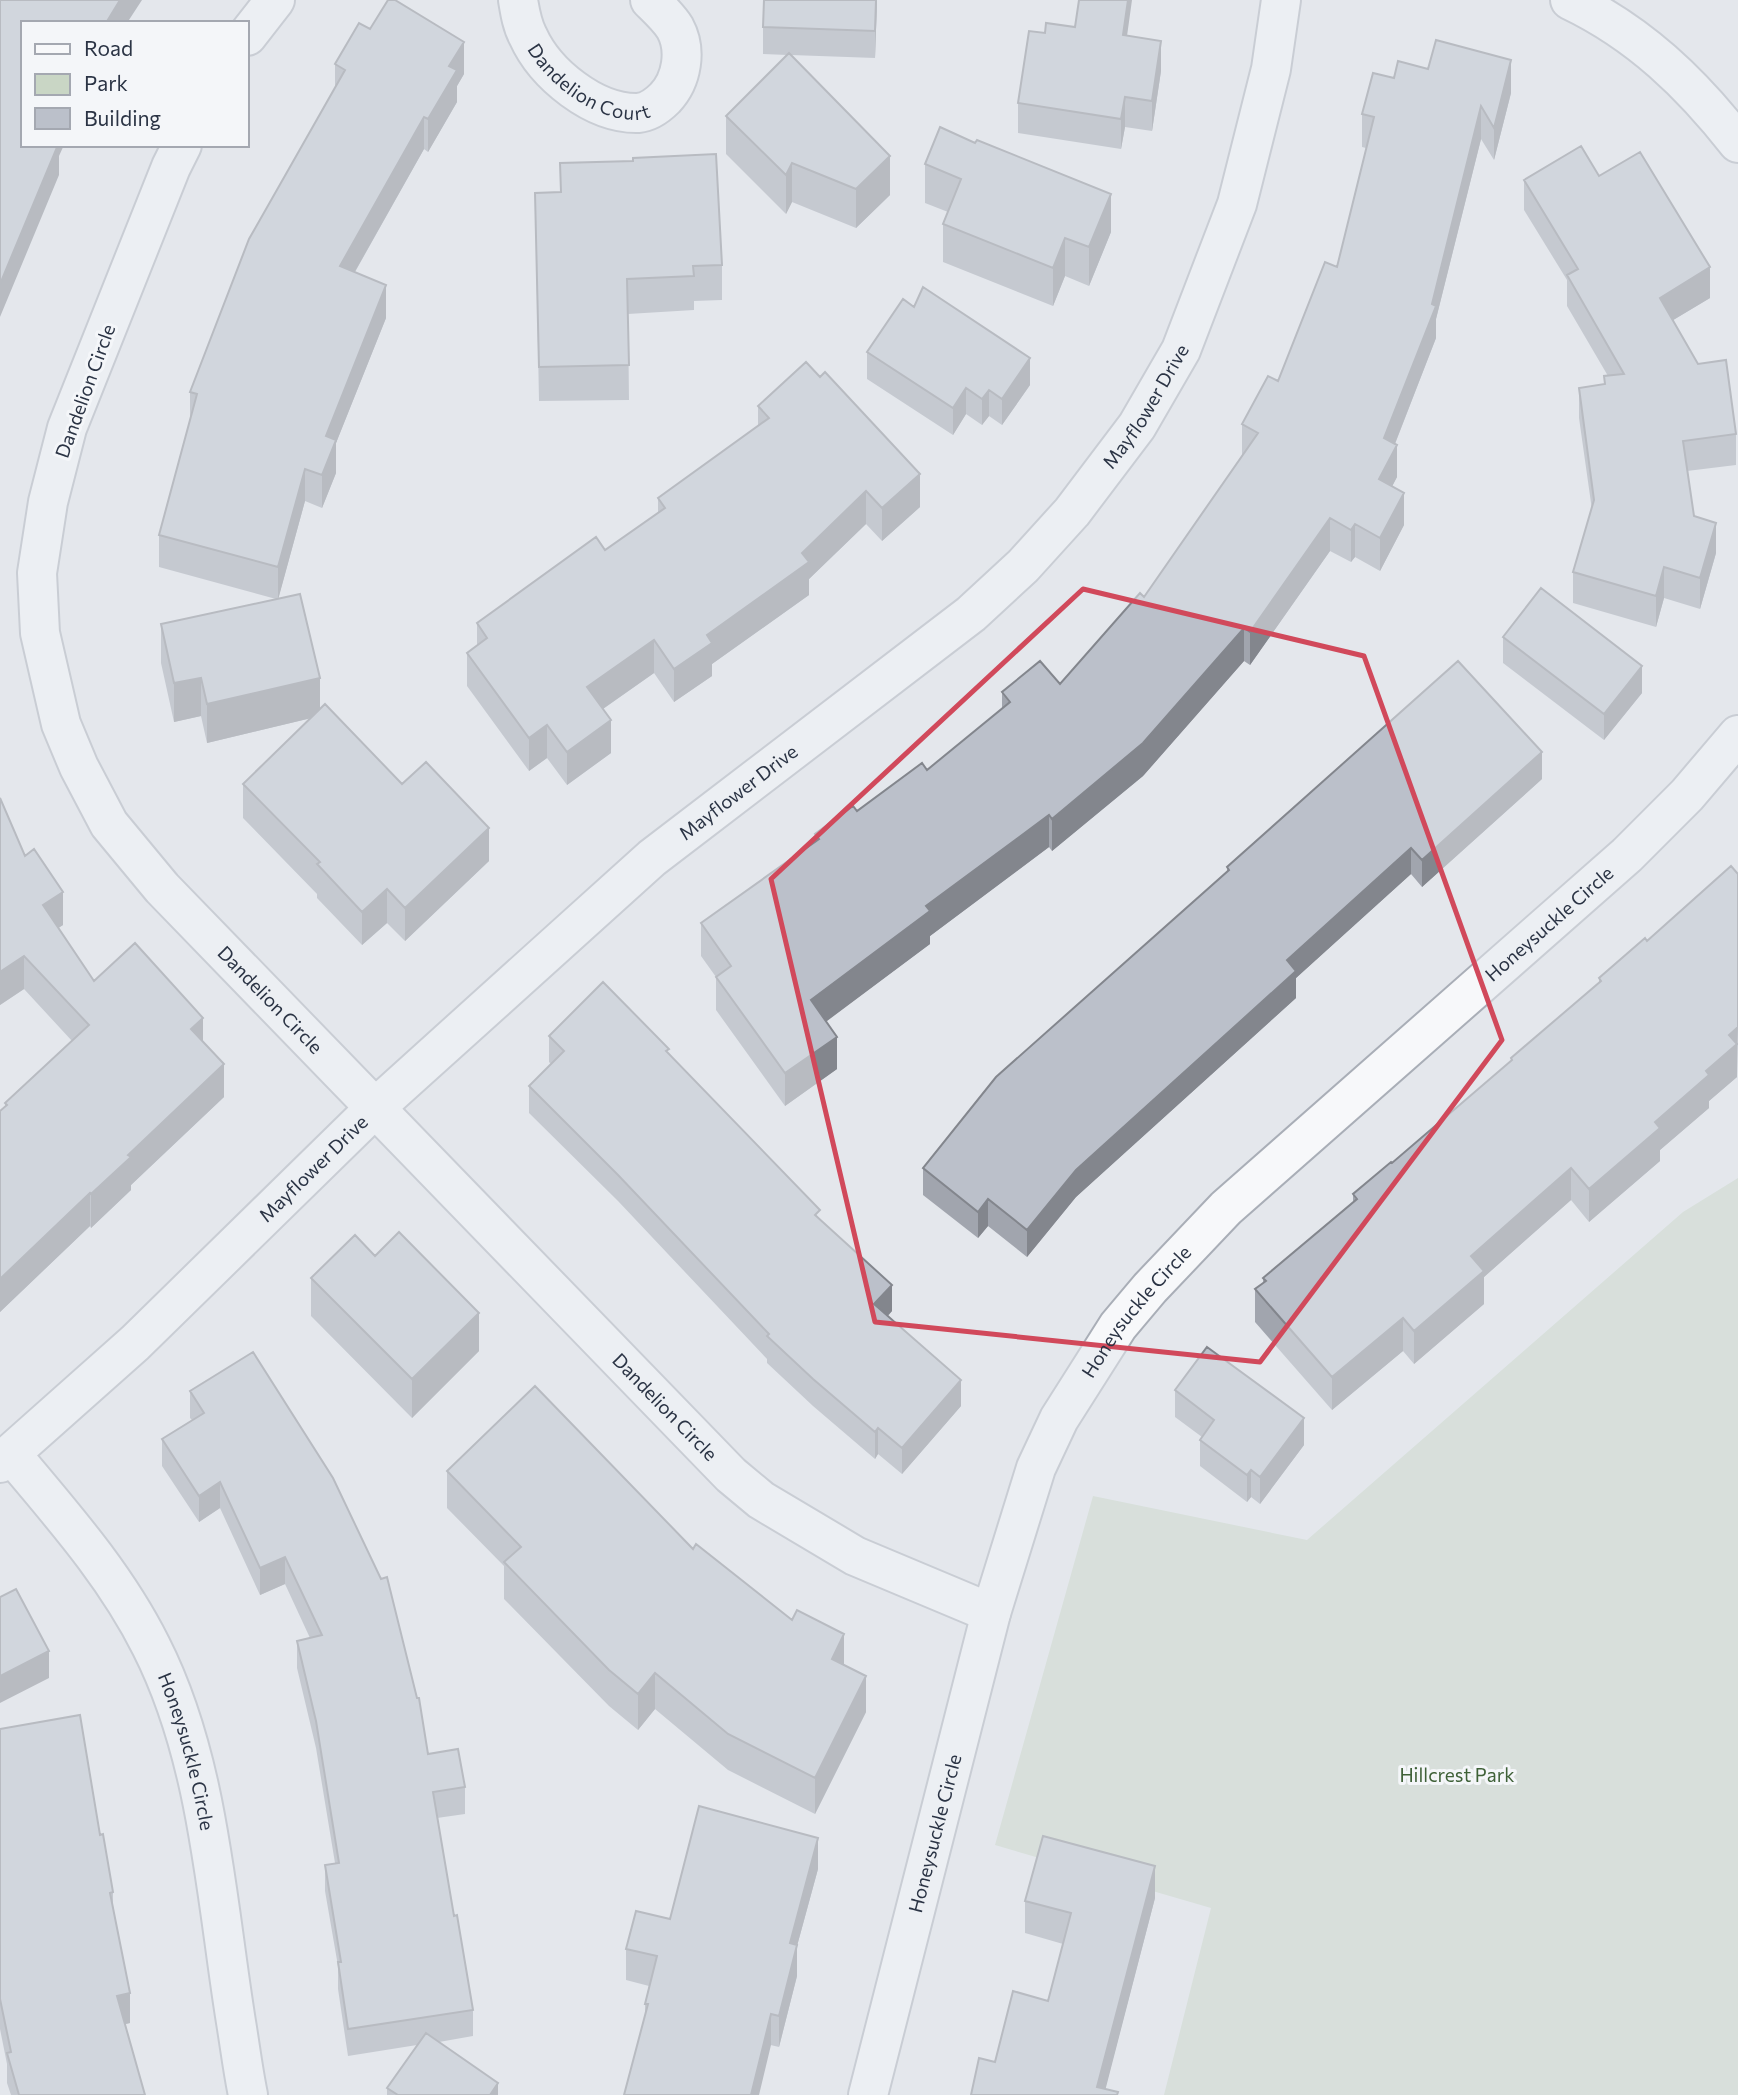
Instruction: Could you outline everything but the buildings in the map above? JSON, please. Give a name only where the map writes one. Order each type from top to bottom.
[{"type":"street","points":[[248,35],[275,0]]},
{"type":"street","name":"Dandelion Court","points":[[518,0],[528,38],[546,64],[566,84],[599,104],[638,113],[655,108],[668,96],[676,85],[681,67],[681,47],[675,29],[650,0]]},
{"type":"street","name":"Mayflower Drive","points":[[5,1459],[135,1343],[376,1107],[658,853],[971,614],[1023,566],[1072,512],[1137,426],[1186,339],[1237,204],[1271,69],[1281,0]]},
{"type":"street","points":[[1570,0],[1629,34],[1664,61],[1709,107],[1738,143]]},
{"type":"street","name":"Dandelion Circle","points":[[181,147],[67,428],[48,502],[37,573],[40,633],[56,710],[79,767],[109,824],[162,888],[712,1457],[751,1492],[792,1520],[855,1556],[991,1613]]},
{"type":"street","name":"Honeysuckle Circle","points":[[868,2095],[991,1613],[1036,1468],[1059,1419],[1118,1326],[1226,1208],[1627,855],[1687,796],[1738,735]]},
{"type":"street","name":"Honeysuckle Circle","points":[[5,1459],[98,1559],[120,1590],[153,1648],[174,1701],[189,1743],[202,1805],[248,2095]]},
{"type":"highlighted area","points":[[1083,589],[1364,656],[1502,1040],[1260,1362],[875,1322],[771,879]]},
{"type":"green space","name":"Hillcrest Park","points":[[1738,1178],[1738,2095],[1164,2095],[1211,1908],[995,1845],[1093,1496],[1307,1540],[1683,1212]]}]
